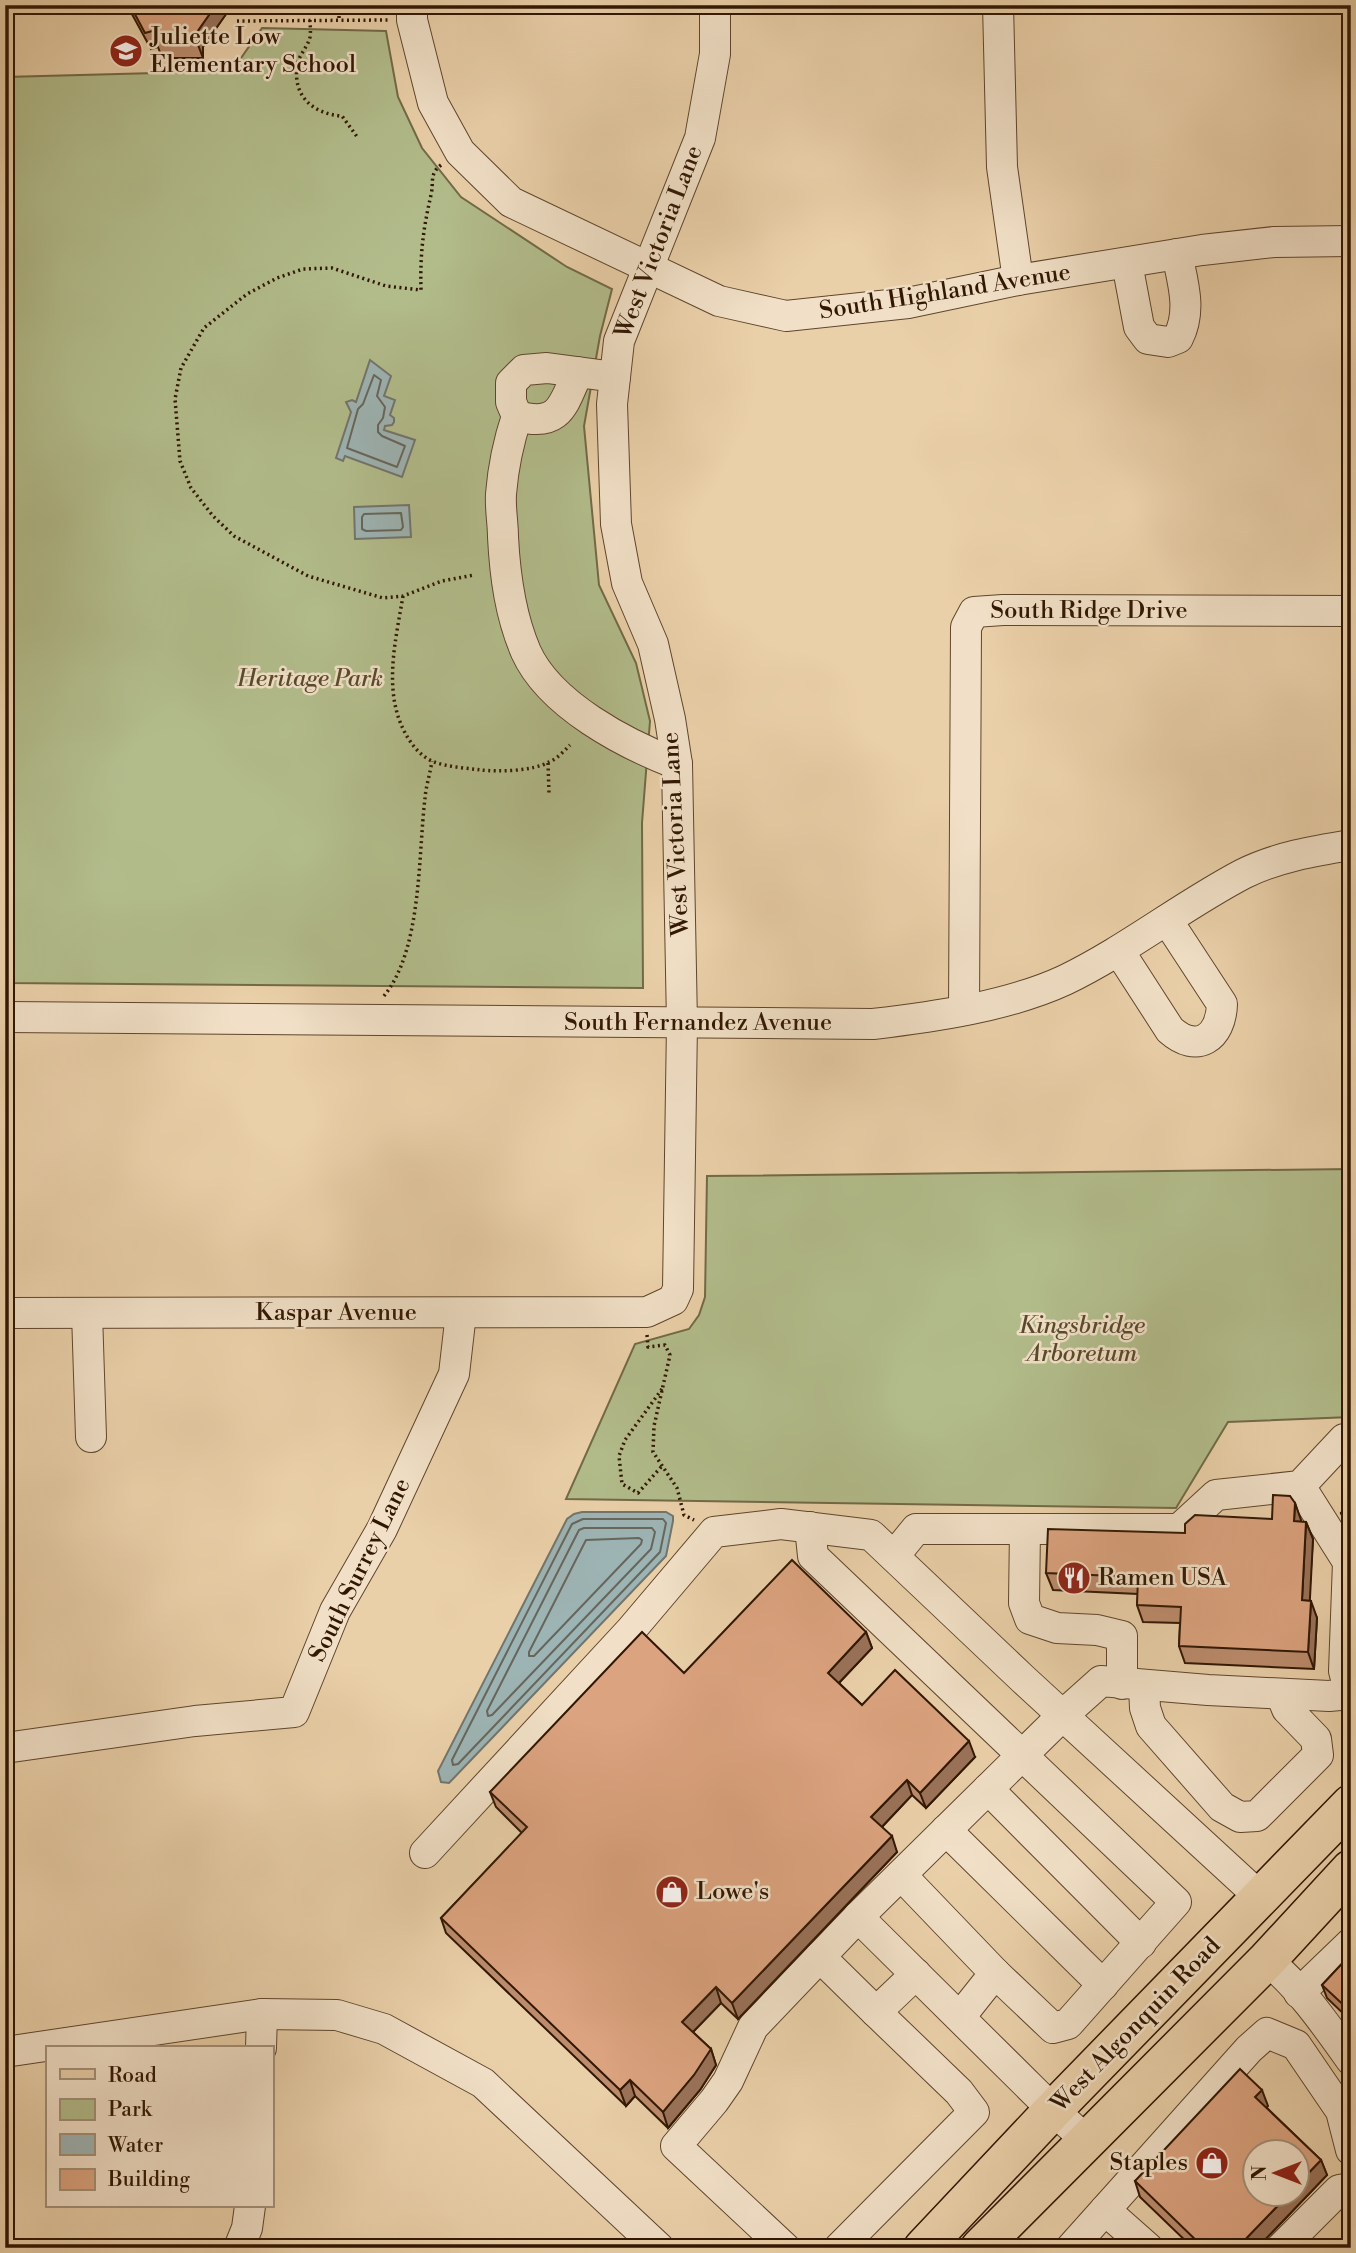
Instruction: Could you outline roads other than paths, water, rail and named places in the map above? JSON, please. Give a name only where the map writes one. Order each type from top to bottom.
[{"type":"main road","name":"West Algonquin Road","points":[[923,2248],[1053,2110],[1351,1804]]},
{"type":"main road","name":"West Algonquin Road","points":[[980,2248],[1267,1960],[1351,1869]]},
{"type":"street","name":"West Victoria Lane","points":[[657,1308],[673,1300],[678,1289],[682,1023],[677,764],[653,644],[626,583],[616,524],[612,404],[619,341],[700,138],[715,54],[715,5]]},
{"type":"street","points":[[998,5],[1002,167],[1018,280]]},
{"type":"street","name":"South Highland Avenue","points":[[412,13],[433,103],[460,152],[511,202],[719,302],[786,316],[908,303],[1018,280],[1177,254],[1274,242],[1351,241]]},
{"type":"street","points":[[1127,262],[1139,327],[1148,339],[1168,342],[1178,338],[1184,326],[1186,303],[1177,254]]},
{"type":"street","points":[[615,377],[547,368],[524,370],[511,383],[511,402],[517,416],[501,495],[504,564],[510,607],[526,653],[548,685],[614,735],[677,764]]},
{"type":"street","points":[[517,416],[533,420],[550,418],[560,412],[578,372]]},
{"type":"street","name":"South Ridge Drive","points":[[964,1010],[965,627],[974,612],[1351,611]]},
{"type":"street","name":"South Fernandez Avenue","points":[[5,1017],[873,1024],[921,1018],[1015,998],[1063,981],[1119,951],[1245,873],[1300,853],[1351,845]]},
{"type":"street","points":[[1119,951],[1170,1030],[1178,1037],[1192,1041],[1207,1039],[1216,1031],[1222,1019],[1222,1004],[1167,920]]},
{"type":"street","name":"Kaspar Avenue","points":[[5,1313],[461,1313],[657,1308]]},
{"type":"street","points":[[87,1313],[91,1437]]},
{"type":"street","name":"South Surrey Lane","points":[[5,1748],[195,1721],[294,1712],[335,1611],[382,1529],[454,1374],[461,1313]]},
{"type":"street","points":[[894,1556],[916,1529],[1179,1529],[1216,1495],[1300,1486],[1344,1439],[1351,1438]]},
{"type":"street","points":[[785,2248],[676,2146],[728,2081],[753,2027],[858,1917],[1063,1715],[1101,1681],[1281,1694],[1350,1694],[1344,1671],[1348,1562],[1300,1486]]},
{"type":"street","points":[[425,1853],[631,1630],[714,1532],[781,1524],[872,1535],[1260,1897]]},
{"type":"street","points":[[810,1527],[813,1556],[1176,1902],[1068,2024],[1053,2028],[995,1973],[901,1875]]},
{"type":"street","points":[[1026,1529],[1024,1603],[1030,1619],[1056,1628],[1097,1630],[1122,1636],[1133,1685],[1151,1726],[1222,1807],[1240,1817],[1257,1816],[1318,1755],[1316,1739],[1287,1709],[1281,1694]]},
{"type":"street","points":[[988,1789],[1140,1943]]},
{"type":"street","points":[[946,1830],[1103,1984]]},
{"type":"street","points":[[858,1917],[1086,2140]]},
{"type":"street","points":[[1299,1993],[1351,1943]]},
{"type":"street","points":[[820,1957],[959,2092],[974,2112],[839,2248]]},
{"type":"street","points":[[1267,1960],[1284,1974],[1351,2060]]},
{"type":"street","points":[[960,2017],[995,1973]]},
{"type":"street","points":[[876,2012],[916,1974]]},
{"type":"street","points":[[261,2046],[262,2014]]},
{"type":"street","points":[[5,2052],[262,2014],[337,2015],[348,2018],[384,2029],[483,2082],[659,2248]]},
{"type":"street","points":[[1070,2248],[1249,2049],[1267,2033],[1296,2045],[1341,2111],[1351,2150]]},
{"type":"street","points":[[1281,2248],[1339,2190],[1351,2188]]},
{"type":"street","points":[[239,2248],[247,2228],[250,2208]]},
{"type":"street","points":[[1105,2210],[1148,2248]]},
{"type":"water","points":[[370,360],[391,376],[384,396],[395,400],[390,415],[394,422],[385,426],[384,430],[415,440],[402,477],[345,456],[343,461],[336,458],[351,412],[346,402],[356,402]]},
{"type":"water","points":[[409,505],[411,537],[355,539],[354,507]]},
{"type":"water","points":[[582,1512],[666,1512],[673,1516],[673,1521],[666,1556],[449,1783],[441,1782],[438,1771],[567,1519]]},
{"type":"place","name":"Juliette Low Elementary School","points":[[126,51]]},
{"type":"place","name":"Ramen USA","points":[[1074,1578]]},
{"type":"place","name":"Lowe's","points":[[672,1892]]},
{"type":"place","name":"Staples","points":[[1212,2163]]},
{"type":"park label","name":"Heritage Park","points":[[310,679]]},
{"type":"park label","name":"Kingsbridge Arboretum","points":[[1082,1340]]}]
